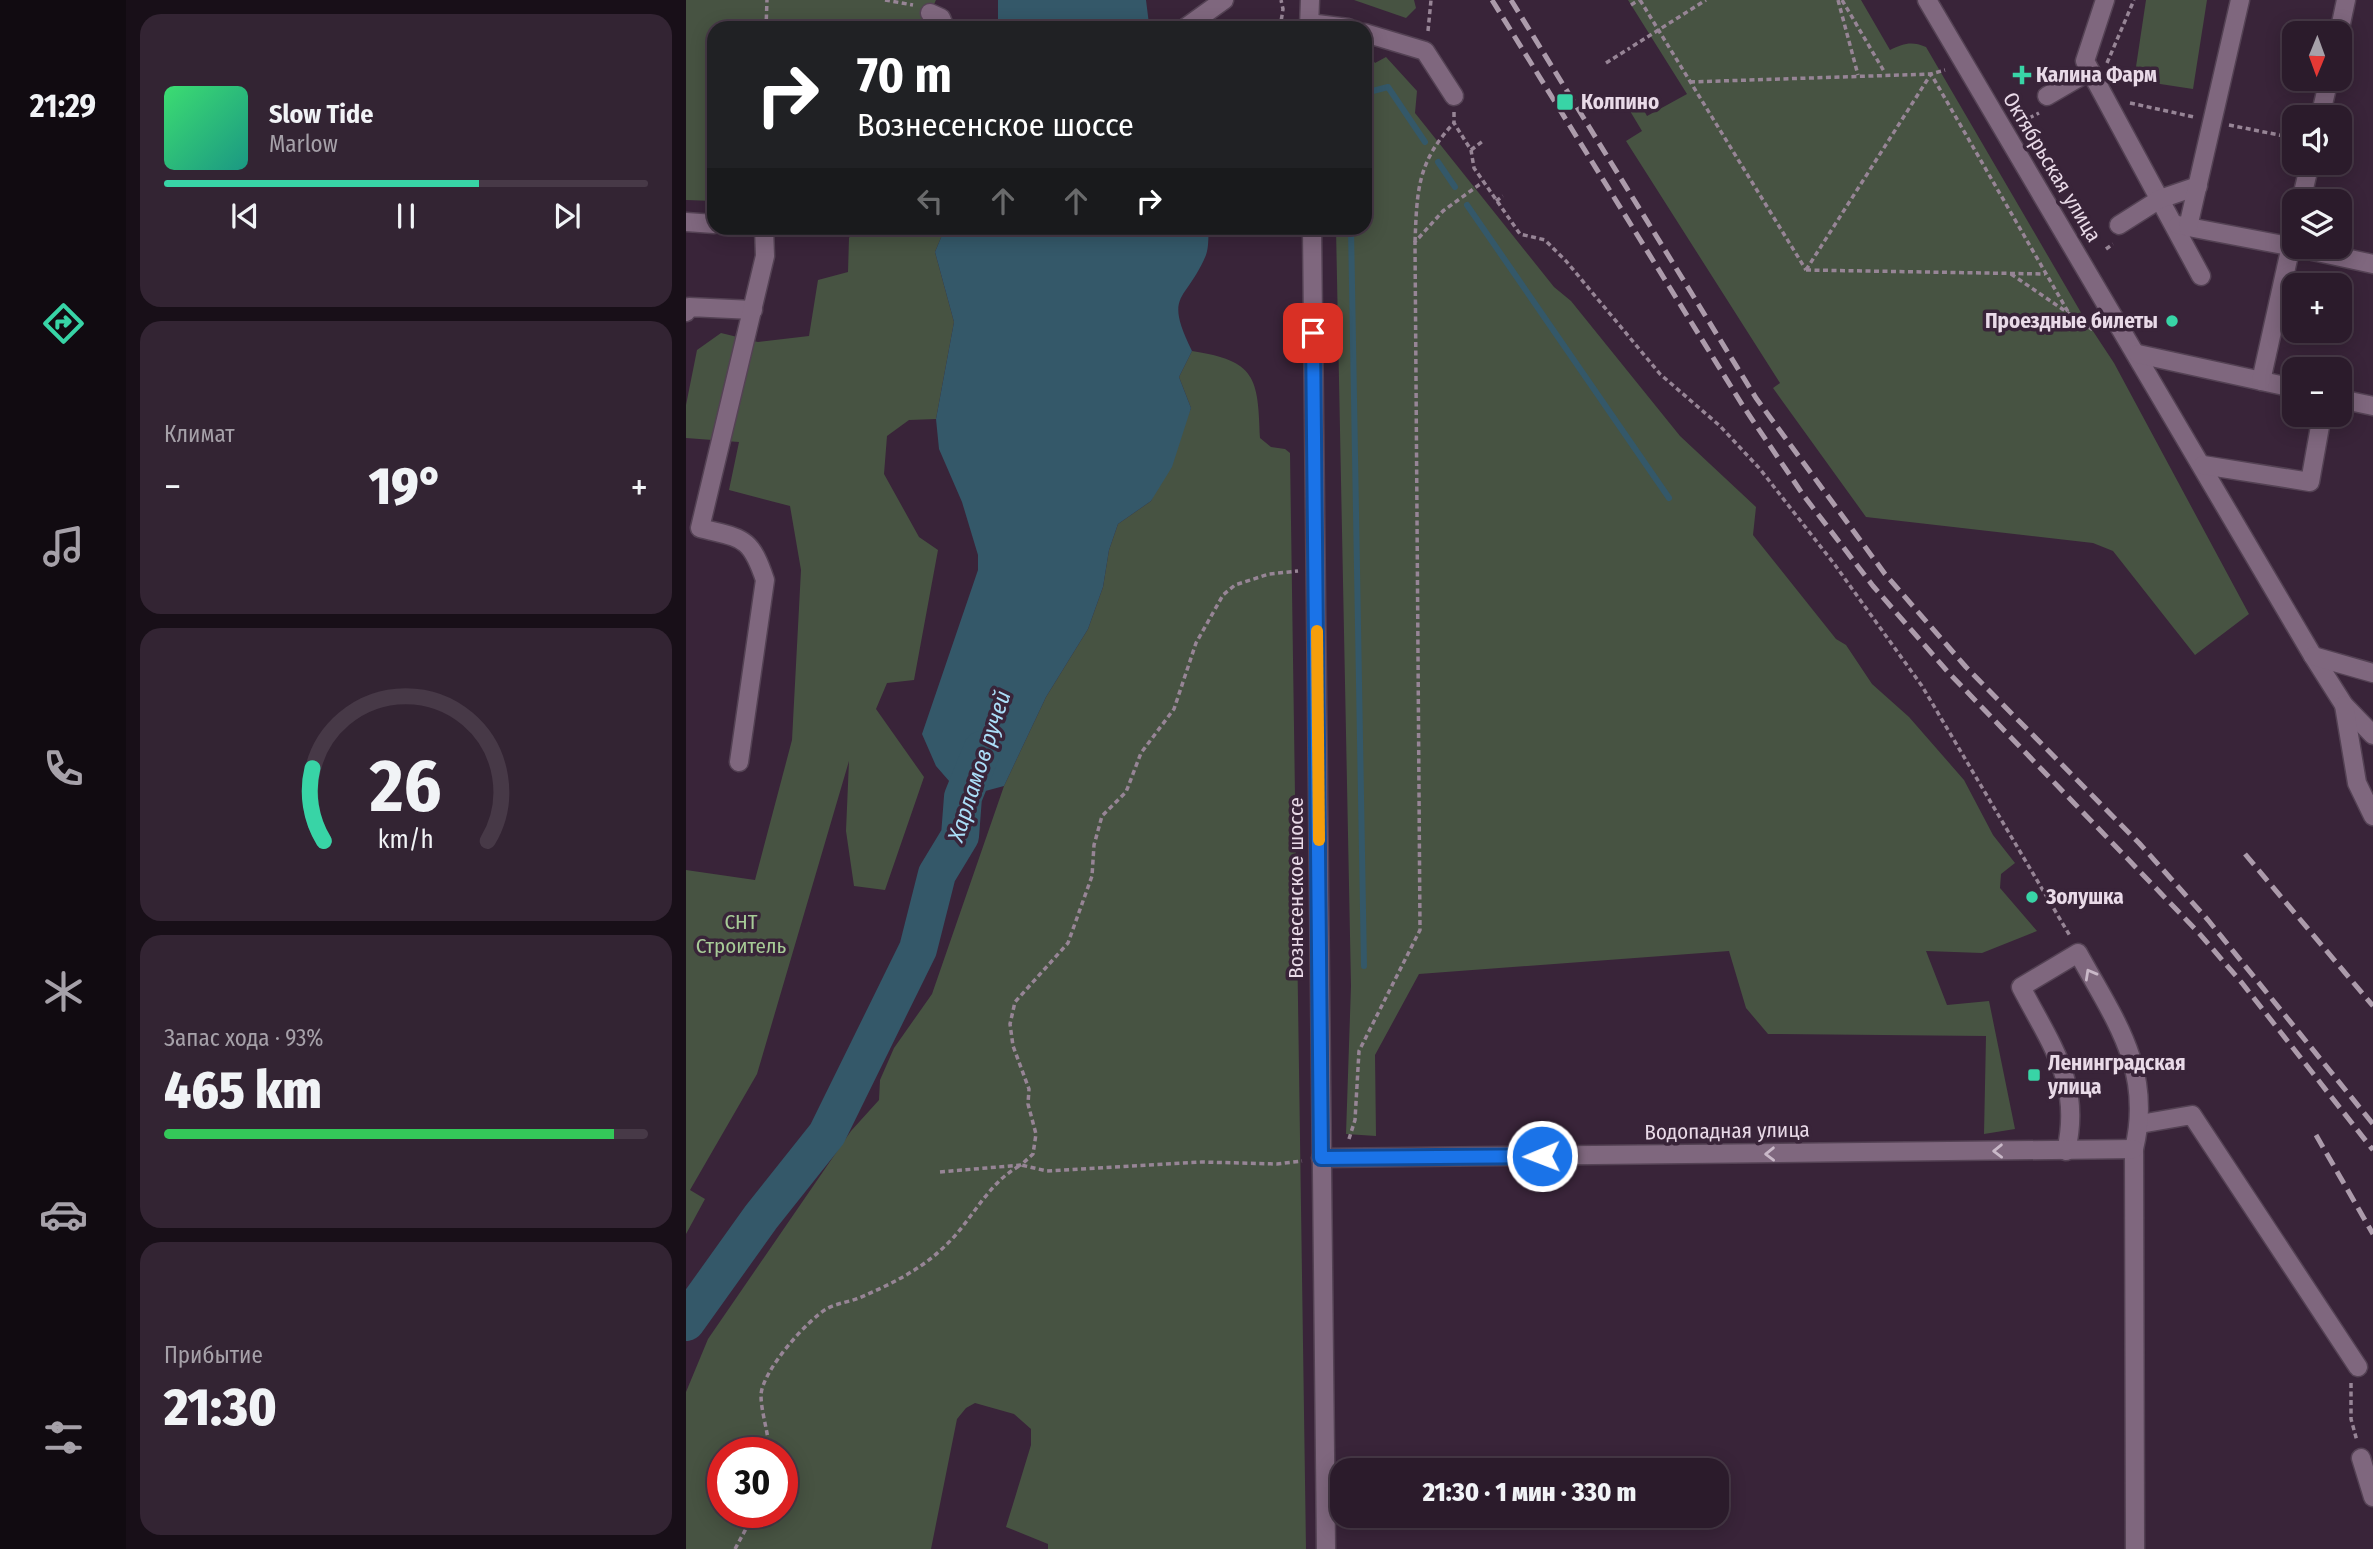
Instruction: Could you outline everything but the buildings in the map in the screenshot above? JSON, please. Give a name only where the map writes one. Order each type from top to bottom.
[{"type":"street","points":[[1195,21],[1224,0]]},
{"type":"street","points":[[1309,21],[1310,0]]},
{"type":"street","points":[[2105,0],[2085,61],[2160,199],[2181,226],[2202,276]]},
{"type":"street","points":[[2181,226],[2198,187],[2240,0]]},
{"type":"street","points":[[2342,21],[2346,0]]},
{"type":"street","name":"Октябрьская улица","points":[[1928,1],[2344,705]]},
{"type":"street","points":[[930,13],[942,21]]},
{"type":"street","points":[[1372,35],[1425,51],[1454,96]]},
{"type":"street","points":[[2047,96],[2090,71]]},
{"type":"street","points":[[2119,225],[2160,199],[2198,187]]},
{"type":"street","points":[[686,222],[707,224]]},
{"type":"street","points":[[2181,226],[2282,241]]},
{"type":"street","points":[[739,762],[765,580],[757,556],[745,540],[693,528],[753,310],[765,256],[764,235]]},
{"type":"street","name":"Вознесенское шоссе","points":[[1312,235],[1326,1549]]},
{"type":"street","points":[[2352,258],[2373,264]]},
{"type":"street","points":[[2261,381],[2290,259]]},
{"type":"street","points":[[686,312],[689,307],[753,310]]},
{"type":"street","points":[[2138,354],[2282,385]]},
{"type":"street","points":[[2352,401],[2373,406]]},
{"type":"street","points":[[2203,466],[2309,482],[2320,427]]},
{"type":"street","points":[[2313,656],[2373,673]]},
{"type":"street","points":[[2344,705],[2373,735]]},
{"type":"street","points":[[2344,705],[2357,783],[2373,816]]},
{"type":"street","points":[[2066,1151],[2073,1121],[2070,1088],[2021,987],[2078,954],[2122,1034],[2137,1071],[2140,1124],[2134,1149],[2135,1549]]},
{"type":"street","points":[[2140,1124],[2192,1115],[2358,1367]]},
{"type":"street","name":"Водопадная улица","points":[[1321,1158],[2134,1149]]},
{"type":"street","points":[[2361,1458],[2373,1497]]},
{"type":"path","points":[[766,21],[767,0]]},
{"type":"path","points":[[885,0],[907,1],[930,13]]},
{"type":"path","points":[[1280,0],[1281,21]]},
{"type":"path","points":[[1425,51],[1431,0]]},
{"type":"path","points":[[1631,5],[1640,0],[1806,270]]},
{"type":"path","points":[[1606,63],[1706,0]]},
{"type":"path","points":[[1840,0],[1885,73]]},
{"type":"path","points":[[1840,0],[1858,75]]},
{"type":"path","points":[[2090,71],[2105,66],[2134,0]]},
{"type":"path","points":[[1690,82],[1885,73],[1931,74],[1945,70]]},
{"type":"path","points":[[1806,270],[1931,74]]},
{"type":"path","points":[[1931,74],[2071,317]]},
{"type":"path","points":[[1454,96],[1454,123],[1471,150],[1474,168],[1520,234],[1545,240],[1566,261],[1660,374],[1720,426],[1760,469],[1835,565],[1922,687],[2002,824],[2059,914],[2078,954]]},
{"type":"path","points":[[940,1172],[1021,1165],[1047,1171],[1202,1162],[1277,1164],[1321,1158],[1353,1137],[1359,1051],[1420,930],[1415,242],[1417,186],[1437,141],[1454,123]]},
{"type":"path","points":[[1471,150],[1483,141]]},
{"type":"path","points":[[1415,242],[1443,211],[1483,182]]},
{"type":"path","points":[[1496,201],[1503,196]]},
{"type":"path","points":[[1806,270],[2045,274]]},
{"type":"path","points":[[2010,273],[2093,330]]},
{"type":"path","points":[[769,1437],[761,1393],[775,1363],[808,1322],[830,1307],[898,1281],[945,1246],[981,1200],[1011,1170],[1033,1154],[1036,1134],[1028,1104],[1028,1089],[1013,1046],[1010,1024],[1015,1002],[1068,943],[1092,876],[1094,845],[1102,816],[1130,785],[1141,753],[1174,709],[1196,643],[1223,595],[1235,585],[1269,574],[1316,571]]},
{"type":"path","points":[[2358,1367],[2351,1380],[2350,1395],[2351,1419],[2361,1458]]},
{"type":"path","points":[[734,1549],[746,1528]]},
{"type":"green space","points":[[686,0],[936,0],[926,21],[707,21],[707,201],[686,200]]},
{"type":"green space","points":[[1354,0],[1414,0],[1416,8],[1406,18]]},
{"type":"green space","points":[[1628,0],[1861,0],[1890,50],[1908,44],[1926,47],[2083,316],[2114,363],[2249,614],[2195,655],[2113,551],[2093,543],[1866,517],[1773,388],[1780,383],[1626,141],[1642,131],[1630,111],[1641,105],[1647,116],[1687,94]]},
{"type":"green space","points":[[2146,0],[2207,0],[2193,89],[2134,80]]},
{"type":"green space","points":[[1386,57],[1417,91],[1415,113],[1554,287],[1571,301],[1680,436],[1756,507],[1753,535],[1836,639],[1846,645],[1872,684],[1909,717],[1964,780],[1993,835],[2015,863],[2001,874],[2000,888],[2037,931],[1982,953],[1926,951],[1947,1005],[1989,1001],[2015,1129],[1984,1134],[1986,1036],[1768,1034],[1746,1008],[1729,951],[1419,974],[1375,1055],[1376,1136],[1346,1134],[1351,986],[1336,235],[1372,235],[1372,59],[1375,63]]},
{"type":"green space","name":"СНТ Строитель","points":[[851,235],[942,235],[935,252],[954,322],[936,419],[909,420],[887,436],[884,474],[919,537],[938,550],[914,680],[887,683],[876,709],[924,777],[885,890],[854,886],[846,831],[849,761],[757,1074],[690,1190],[705,1199],[686,1234],[686,870],[755,880],[792,740],[801,570],[790,506],[729,490],[739,442],[686,438],[686,405],[697,350],[721,333],[758,342],[809,336],[818,280],[848,272]]},
{"type":"green space","points":[[1192,351],[1229,360],[1249,375],[1254,386],[1258,400],[1260,438],[1271,447],[1285,449],[1290,453],[1306,1549],[1048,1549],[1048,1544],[1006,1527],[1031,1445],[1031,1429],[1014,1414],[975,1403],[966,1408],[957,1419],[931,1549],[686,1549],[686,1392],[708,1339],[851,1131],[879,1100],[880,1080],[894,1048],[932,994],[1004,786],[1046,697],[1088,629],[1103,587],[1109,550],[1118,524],[1151,501],[1191,408],[1179,377]]},
{"type":"water","points":[[998,0],[1146,0],[1149,21],[998,21]]},
{"type":"water","points":[[942,235],[1209,235],[1206,255],[1178,307],[1183,332],[1192,351],[1179,377],[1191,408],[1172,467],[1151,501],[1118,524],[1109,550],[1103,587],[1088,629],[1046,697],[1004,786],[963,797],[936,766],[922,734],[978,570],[978,555],[962,502],[939,449],[936,419],[954,322],[935,252]]},
{"type":"waterway","points":[[1372,91],[1388,87],[1425,142]]},
{"type":"waterway","points":[[1438,162],[1455,187]]},
{"type":"waterway","points":[[1467,205],[1669,498]]},
{"type":"waterway","points":[[1351,235],[1364,966]]},
{"type":"waterway","name":"Харламов ручей","points":[[686,1322],[761,1217],[827,1134],[918,949],[937,874],[960,836],[963,797],[982,750]]},
{"type":"railway","points":[[1492,0],[1743,406],[1804,496],[1873,586],[1948,672],[2198,932],[2242,983],[2373,1150]]},
{"type":"railway","points":[[1511,0],[1756,398],[1885,574],[1966,667],[2139,843],[2208,920],[2373,1124]]},
{"type":"railway","points":[[2245,854],[2373,1006]]},
{"type":"railway","points":[[2316,1135],[2373,1234]]},
{"type":"slow traffic","points":[[1317,631],[1319,840]]},
{"type":"place","name":"Калина Фарм","points":[[2022,75]]},
{"type":"place","name":"Колпино","points":[[1565,102]]},
{"type":"place","name":"Проездные билеты","points":[[2172,321]]},
{"type":"place","name":"Золушка","points":[[2032,897]]},
{"type":"place","name":"Ленинградская улица","points":[[2034,1075]]},
{"type":"route","points":[[1313,333],[1321,1158],[1542,1156]]}]
